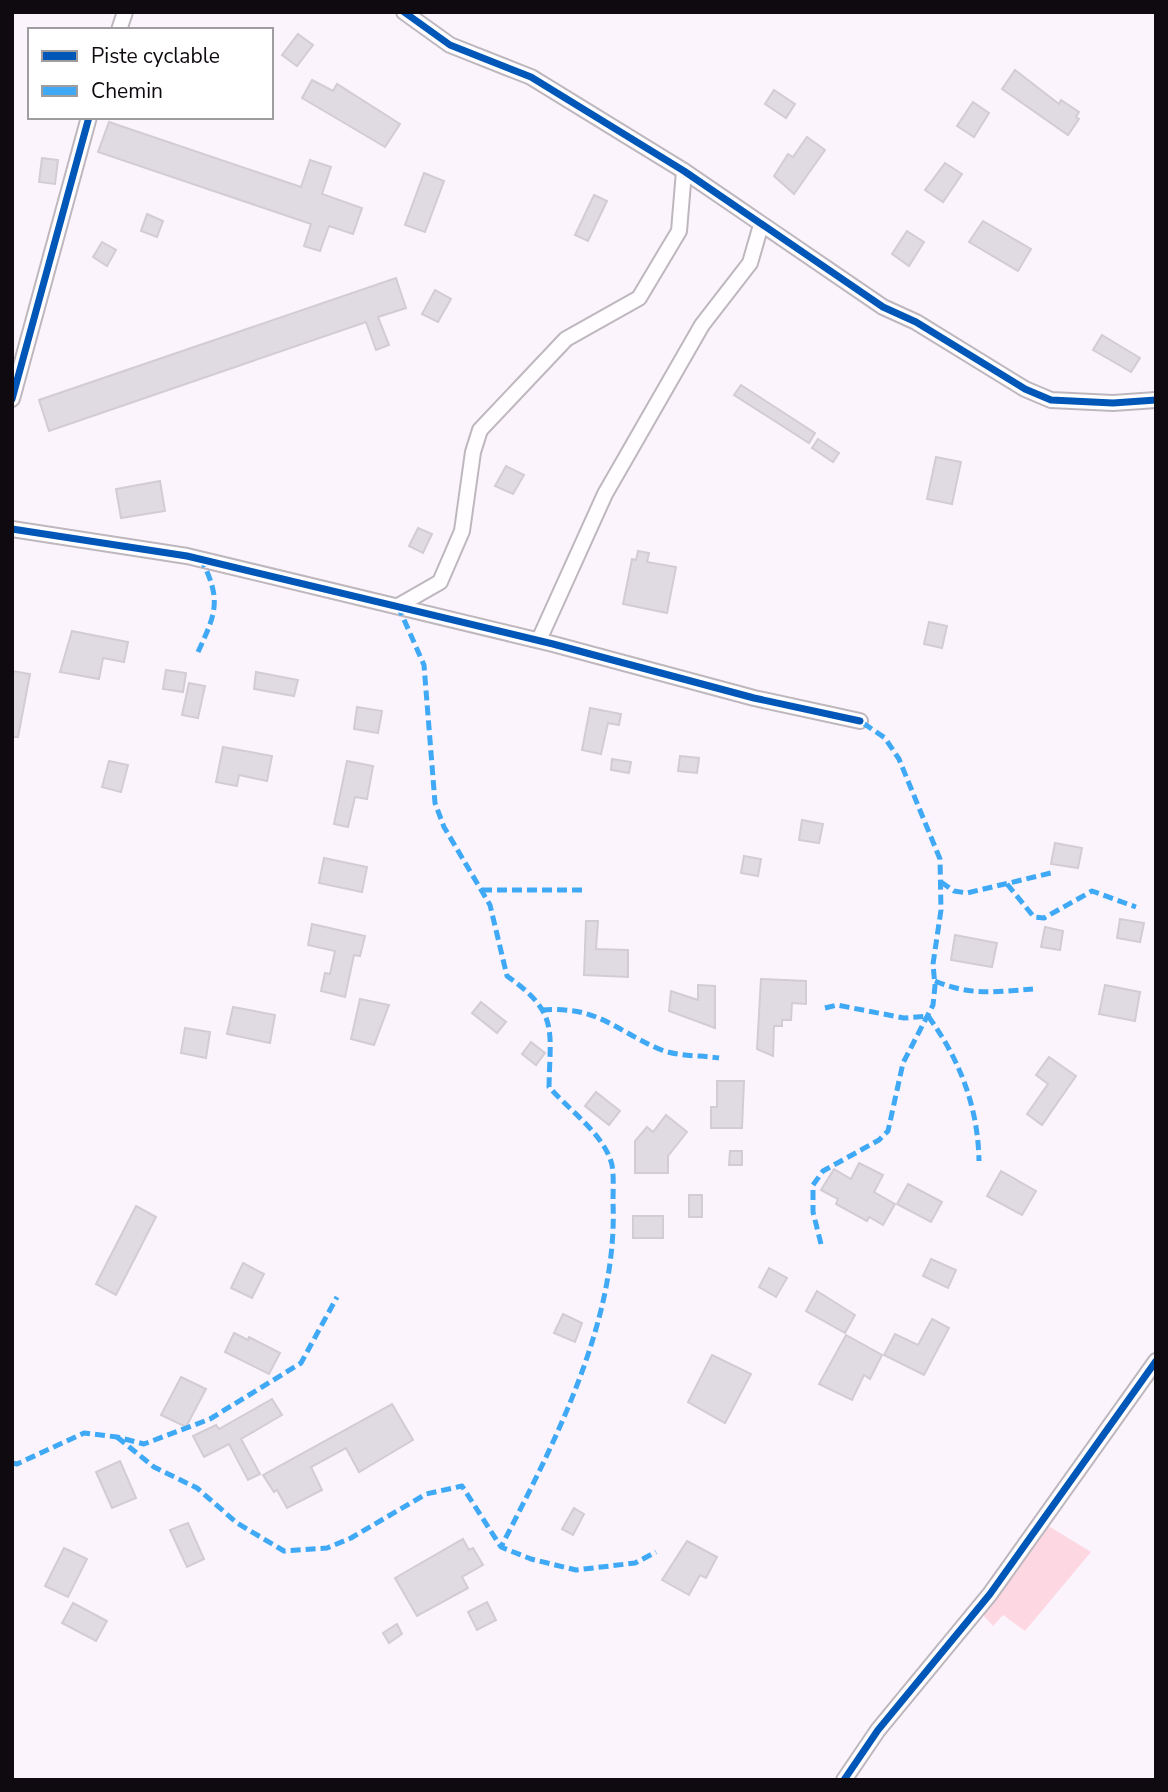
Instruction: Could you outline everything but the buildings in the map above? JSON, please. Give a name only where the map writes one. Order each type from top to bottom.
[{"type":"street","points":[[404,12],[450,45],[531,77],[684,171],[883,307],[916,322],[1025,389],[1051,400],[1113,403],[1156,400]]},
{"type":"street","points":[[12,399],[88,119]]},
{"type":"street","points":[[398,606],[440,582],[462,531],[472,452],[480,430],[566,339],[639,298],[679,230],[684,171]]},
{"type":"street","points":[[538,640],[605,494],[702,325],[750,263],[761,225]]},
{"type":"street","points":[[12,528],[187,556],[538,640],[754,698],[860,721]]},
{"type":"street","points":[[844,1780],[878,1730],[990,1594],[1156,1361]]},
{"type":"shaded area","points":[[1047,1525],[1091,1552],[1025,1631],[1003,1615],[993,1626],[981,1613]]},
{"type":"marked path","points":[[198,652],[209,627],[214,606],[212,585],[201,559]]},
{"type":"marked path","points":[[398,606],[424,665],[435,803],[444,827],[490,905],[507,976],[536,1001],[548,1024],[549,1087],[602,1143],[613,1170],[612,1247],[594,1337],[561,1424],[501,1547]]},
{"type":"marked path","points":[[821,1244],[813,1212],[813,1185],[823,1171],[879,1140],[888,1131],[903,1063],[933,1005],[933,964],[941,910],[940,859],[899,759],[885,738],[860,721]]},
{"type":"marked path","points":[[941,882],[954,891],[967,893],[1055,872]]},
{"type":"marked path","points":[[1007,884],[1034,917],[1044,918],[1092,891],[1136,907]]},
{"type":"marked path","points":[[482,890],[587,890]]},
{"type":"marked path","points":[[935,981],[972,991],[1033,989]]},
{"type":"marked path","points":[[825,1008],[837,1005],[904,1018],[928,1016],[949,1050],[965,1085],[975,1122],[979,1161]]},
{"type":"marked path","points":[[542,1010],[592,1015],[666,1052],[719,1058]]},
{"type":"marked path","points":[[12,1463],[17,1464],[84,1433],[144,1444],[210,1419],[301,1363],[337,1297]]},
{"type":"marked path","points":[[117,1437],[154,1467],[197,1488],[237,1523],[284,1551],[327,1548],[351,1538],[426,1494],[462,1486],[501,1547],[531,1559],[576,1570],[635,1563],[656,1552]]},
{"type":"cycle path","points":[[404,12],[450,45],[531,77],[684,171],[883,307],[916,322],[1025,389],[1051,400],[1113,403],[1156,400]]},
{"type":"cycle path","points":[[12,399],[88,119]]},
{"type":"cycle path","points":[[12,529],[187,556],[553,644],[754,698],[860,721]]},
{"type":"cycle path","points":[[844,1780],[878,1730],[990,1594],[1156,1361]]}]
